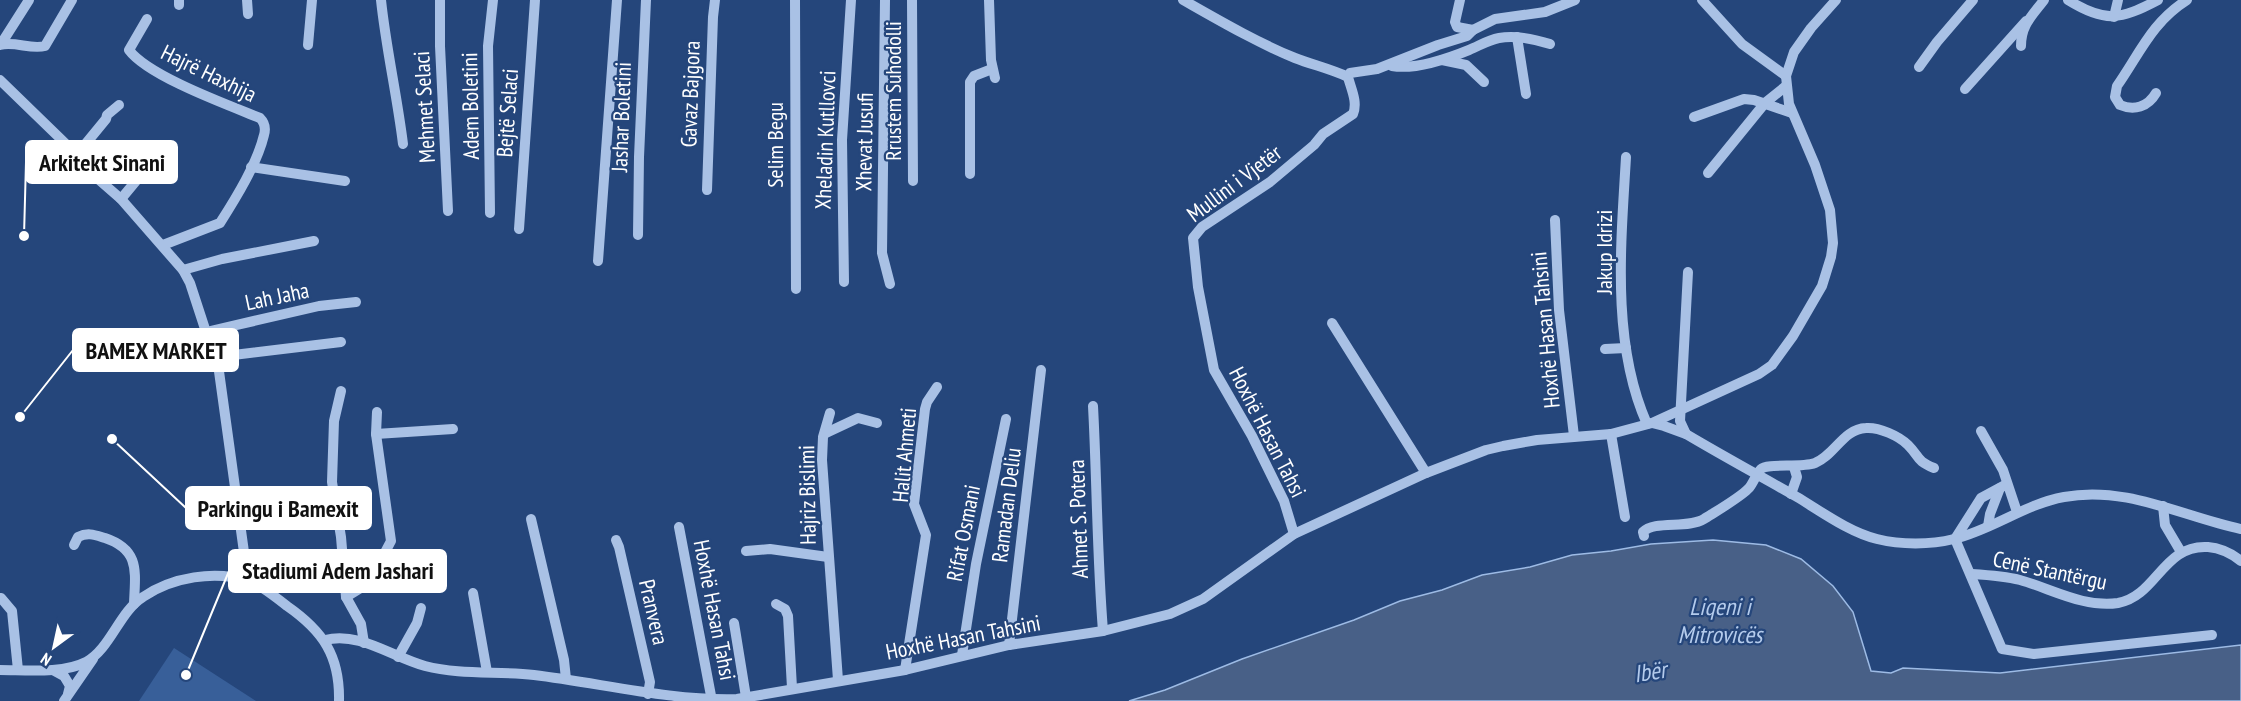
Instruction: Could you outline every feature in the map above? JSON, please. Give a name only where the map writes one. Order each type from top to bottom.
[{"type":"street","points":[[29,0],[1,44],[38,48],[45,46],[72,0]]},
{"type":"street","points":[[247,0],[248,14]]},
{"type":"street","points":[[308,45],[312,0]]},
{"type":"street","points":[[381,0],[390,72],[398,104],[403,144]]},
{"type":"street","name":"Mehmet Selaci","points":[[440,0],[448,211]]},
{"type":"street","name":"Adem Boletini","points":[[490,213],[488,46],[493,0]]},
{"type":"street","name":"Bejtë Selaci","points":[[519,229],[535,0]]},
{"type":"street","points":[[598,261],[617,0]]},
{"type":"street","name":"Jashar Boletini","points":[[638,235],[646,0]]},
{"type":"street","name":"Gavaz Bajgora","points":[[707,190],[715,0]]},
{"type":"street","name":"Selim Begu","points":[[795,0],[796,290]]},
{"type":"street","name":"Xheladin Kutllovci","points":[[844,282],[842,140],[851,0]]},
{"type":"street","name":"Xhevat Jusufi","points":[[885,0],[882,253],[890,284]]},
{"type":"street","name":"Rrustem Suhodolli","points":[[912,0],[913,181]]},
{"type":"street","points":[[970,174],[970,82],[974,76],[994,74],[989,0]]},
{"type":"street","points":[[1183,0],[1265,44],[1348,77],[1350,73],[1377,69],[1467,36],[1473,30],[1495,18],[1545,12],[1575,0]]},
{"type":"street","points":[[1460,0],[1455,22],[1457,27],[1473,30]]},
{"type":"street","points":[[1701,0],[1742,44],[1786,81]]},
{"type":"street","points":[[1708,173],[1786,81],[1794,52],[1811,28],[1836,0]]},
{"type":"street","points":[[1919,67],[1973,0]]},
{"type":"street","points":[[1965,89],[2044,0]]},
{"type":"street","points":[[2068,0],[2097,15],[2114,17],[2139,10],[2158,0]]},
{"type":"street","points":[[2114,17],[2118,0]]},
{"type":"street","points":[[2156,93],[2150,102],[2134,108],[2120,105],[2115,97],[2117,86],[2154,28],[2165,16],[2187,0]]},
{"type":"street","name":"Hajrë Haxhija","points":[[147,19],[129,50],[135,56],[190,89],[263,121],[264,135],[251,167],[220,224],[164,245]]},
{"type":"street","points":[[2020,46],[2026,21]]},
{"type":"street","points":[[1389,65],[1400,67],[1439,60],[1489,41],[1517,37],[1550,44]]},
{"type":"street","points":[[1517,37],[1526,94]]},
{"type":"street","points":[[1439,60],[1466,65],[1484,82]]},
{"type":"street","name":"Mullini i Vjetër","points":[[1209,346],[1198,286],[1193,238],[1202,227],[1270,182],[1314,145],[1323,134],[1353,114],[1354,99],[1348,77]]},
{"type":"street","points":[[0,80],[68,146],[74,158],[121,199],[164,245],[190,282],[206,332],[217,357],[248,581]]},
{"type":"street","name":"Hoxhë Hasan Tahsini","points":[[325,640],[342,637],[426,666],[461,672],[531,674],[648,694],[712,701],[905,670],[962,655],[1010,645],[1103,631],[1170,614],[1203,599],[1294,534],[1425,473],[1486,450],[1537,440],[1611,434],[1649,424],[1759,374],[1772,365],[1793,336],[1827,272],[1833,243],[1830,210],[1815,165],[1792,113],[1786,81]]},
{"type":"street","points":[[1694,117],[1736,100],[1754,100],[1792,113]]},
{"type":"street","points":[[74,158],[107,115],[119,105]]},
{"type":"street","name":"Jakup Idrizi","points":[[1626,157],[1621,238],[1626,348],[1633,390],[1649,424]]},
{"type":"street","points":[[121,199],[155,158]]},
{"type":"street","points":[[251,167],[345,181]]},
{"type":"street","name":"Hoxhë Hasan Tahsini","points":[[1555,220],[1559,310],[1574,436]]},
{"type":"street","points":[[183,270],[222,259],[314,241]]},
{"type":"street","points":[[1686,434],[1680,424],[1688,272]]},
{"type":"street","name":"Lah Jaha","points":[[206,332],[319,306],[356,302]]},
{"type":"street","points":[[1332,323],[1425,473]]},
{"type":"street","points":[[217,357],[341,342]]},
{"type":"street","name":"Hoxhë Hasan Tahsi","points":[[1209,346],[1214,370],[1252,436],[1284,501],[1294,534]]},
{"type":"street","points":[[1605,349],[1626,348]]},
{"type":"street","name":"Ramadan Deliu","points":[[1010,645],[1041,370]]},
{"type":"street","name":"Halit Ahmeti","points":[[905,670],[926,535],[915,504],[925,409],[937,387]]},
{"type":"street","points":[[341,391],[334,421],[332,482],[341,537],[346,597],[361,624],[364,643]]},
{"type":"street","name":"Ahmet S. Potera","points":[[1093,406],[1098,565],[1103,631]]},
{"type":"street","points":[[346,597],[372,577],[391,541],[376,434],[377,412]]},
{"type":"street","name":"Hajriz Bislimi","points":[[830,413],[823,437],[822,460],[838,680]]},
{"type":"street","name":"Hajriz Bislimi","points":[[826,433],[858,418],[877,423]]},
{"type":"street","name":"Rifat Osmani","points":[[962,655],[976,564],[1006,419]]},
{"type":"street","name":"Cenë Stantërgu","points":[[1649,424],[1665,426],[1686,434],[1839,522],[1876,538],[1926,543],[1955,539],[2017,512],[2065,497],[2120,497],[2163,506],[2216,524],[2241,529]]},
{"type":"street","points":[[1644,536],[1643,532],[1649,527],[1684,525],[1704,519],[1745,492],[1761,469],[1766,466],[1794,467],[1818,461],[1856,429],[1870,428],[1899,439],[1907,444],[1920,462],[1934,468]]},
{"type":"street","points":[[376,434],[453,429]]},
{"type":"street","points":[[1981,431],[2003,470],[2003,486],[2017,512]]},
{"type":"street","points":[[1611,434],[1626,517]]},
{"type":"street","points":[[1791,494],[1797,477],[1794,467]]},
{"type":"street","points":[[2003,486],[1988,492],[1981,498],[1955,539],[2002,649],[2034,654],[2212,635]]},
{"type":"street","name":"Cenë Stantërgu","points":[[1988,526],[1990,514],[2003,486]]},
{"type":"street","points":[[2163,506],[2164,525],[2181,552],[2191,547],[2212,548],[2229,552],[2241,561]]},
{"type":"street","points":[[531,519],[564,660],[566,679]]},
{"type":"street","name":"Hoxhë Hasan Tahsi","points":[[679,527],[712,701]]},
{"type":"street","points":[[74,545],[78,537],[87,533],[113,541],[126,549],[135,564],[134,604]]},
{"type":"street","name":"Pranvera","points":[[616,540],[650,682],[648,694]]},
{"type":"street","name":"Hajriz Bislimi","points":[[746,551],[770,549],[828,557]]},
{"type":"street","name":"Cenë Stantërgu","points":[[1971,574],[2004,576],[2085,601],[2105,604],[2120,602],[2136,596],[2181,552]]},
{"type":"street","points":[[64,701],[134,604],[142,597],[162,586],[188,578],[212,577],[248,581],[270,592],[298,614],[325,640],[334,658],[339,701]]},
{"type":"street","points":[[472,593],[487,672]]},
{"type":"street","points":[[1,598],[12,611],[18,670]]},
{"type":"street","points":[[776,604],[785,609],[788,616],[792,688]]},
{"type":"street","points":[[398,657],[417,623],[421,608]]},
{"type":"street","name":"Hoxhë Hasan Tahsi","points":[[734,623],[747,697]]},
{"type":"street","points":[[0,670],[53,670],[85,662],[95,656]]},
{"type":"street","points":[[53,670],[64,676],[70,686],[64,701]]},
{"type":"shaded area","points":[[174,648],[256,701],[139,701]]},
{"type":"water","name":"Liqeni i Mitrovicës","points":[[1713,540],[1766,545],[1801,559],[1833,586],[1853,612],[1871,671],[1891,673],[1903,668],[2000,673],[2241,645],[2241,701],[1129,701],[1165,690],[1400,601],[1442,590],[1482,575],[1530,567],[1572,555],[1651,544]]},
{"type":"place","name":"Arkitekt Sinani","points":[[24,236]]},
{"type":"place","name":"BAMEX MARKET","points":[[20,417]]},
{"type":"place","name":"Parkingu i Bamexit","points":[[112,439]]},
{"type":"place","name":"Stadiumi Adem Jashari","points":[[186,675]]},
{"type":"water label","name":"Ibër","points":[[1650,672]]}]
